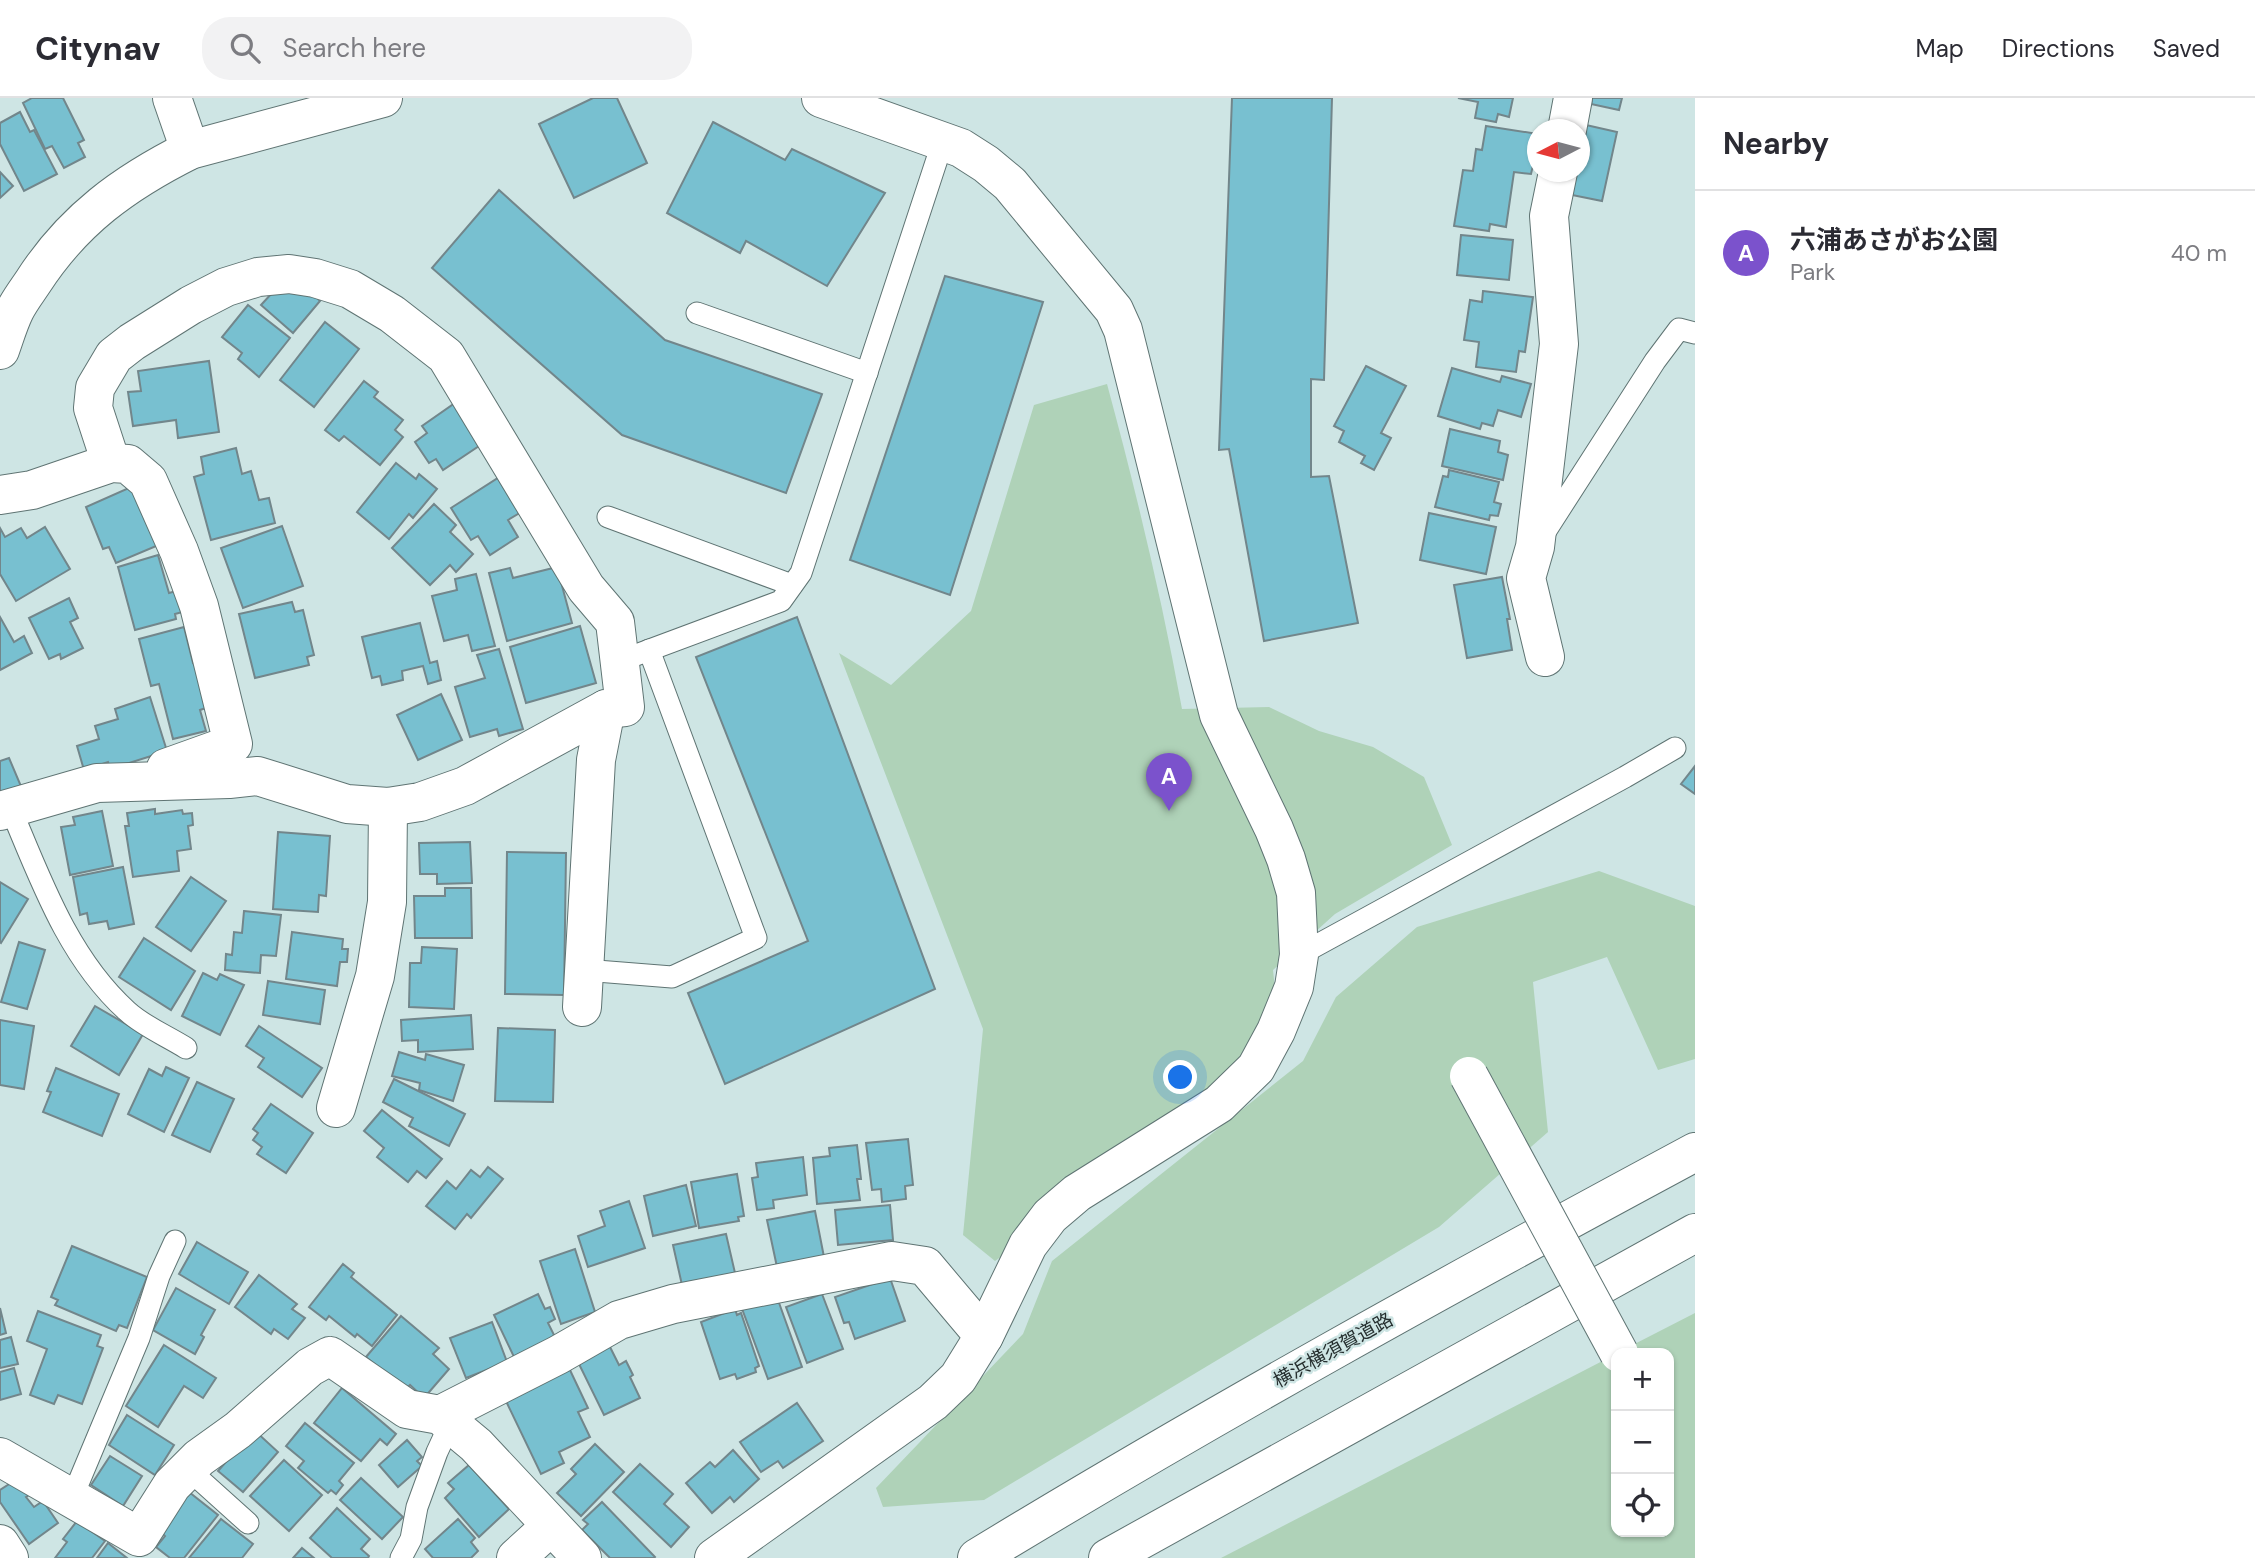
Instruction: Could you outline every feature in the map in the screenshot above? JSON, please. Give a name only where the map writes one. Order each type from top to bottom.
[{"type":"main road","points":[[172,98],[190,150]]},
{"type":"main road","points":[[0,349],[16,308],[51,254],[79,223],[109,199],[190,150],[383,98]]},
{"type":"main road","points":[[714,1558],[933,1402],[958,1378],[984,1336],[1028,1245],[1050,1216],[1077,1193],[1219,1104],[1256,1069],[1276,1031],[1294,987],[1298,955],[1296,893],[1286,859],[1219,715],[1123,330],[1114,310],[1010,184],[986,164],[943,141],[821,98]]},
{"type":"main road","points":[[1569,119],[1573,98]]},
{"type":"main road","points":[[1545,657],[1527,578],[1535,547],[1559,344],[1549,216],[1556,182]]},
{"type":"main road","points":[[5,809],[97,783],[258,776],[347,804],[388,807],[420,802],[465,786],[606,709],[625,707],[635,656],[615,622],[586,588],[446,356],[392,314],[350,289],[315,278],[289,274],[258,277],[226,286],[132,342],[114,356],[95,388],[93,408],[111,463]]},
{"type":"main road","points":[[0,495],[32,490],[111,463],[128,464],[148,481],[199,606],[233,744],[166,768],[167,781]]},
{"type":"main road","points":[[582,1007],[596,760],[606,709]]},
{"type":"main road","points":[[336,1108],[375,976],[387,902],[388,807]]},
{"type":"main road","points":[[1469,1076],[1616,1348]]},
{"type":"main road","name":"横浜横須賀道路","points":[[992,1549],[1256,1393],[1475,1270],[1695,1152]]},
{"type":"main road","points":[[1108,1558],[1695,1233]]},
{"type":"main road","points":[[445,1419],[619,1320],[673,1304],[892,1261],[925,1266],[984,1336]]},
{"type":"main road","points":[[0,1457],[139,1536],[172,1485],[199,1458],[310,1367],[331,1356],[407,1409],[445,1419],[476,1445],[582,1558]]},
{"type":"main road","points":[[516,1558],[551,1526]]},
{"type":"main road","points":[[0,1544],[9,1558]]},
{"type":"lane","points":[[584,970],[672,977],[756,938],[635,656],[781,601],[801,573],[943,141]]},
{"type":"lane","points":[[697,313],[867,373]]},
{"type":"lane","points":[[1535,547],[1655,361],[1679,329],[1695,333]]},
{"type":"lane","points":[[608,517],[792,585]]},
{"type":"lane","points":[[1298,955],[1675,748]]},
{"type":"lane","points":[[5,809],[69,936],[97,982],[129,1013],[186,1048]]},
{"type":"lane","points":[[72,1498],[139,1338],[159,1276],[175,1241]]},
{"type":"lane","points":[[401,1558],[411,1539],[416,1507],[437,1452],[445,1419]]},
{"type":"lane","points":[[188,1469],[248,1523]]},
{"type":"green space","points":[[1107,384],[1148,545],[1182,709],[1269,707],[1319,731],[1373,747],[1424,777],[1452,845],[1335,914],[1273,970],[1277,1009],[1225,1096],[995,1261],[963,1235],[983,1029],[839,653],[891,685],[971,611],[1034,405]]},
{"type":"green space","points":[[1599,871],[1695,906],[1695,1059],[1658,1070],[1607,957],[1533,982],[1548,1132],[1439,1227],[984,1500],[883,1507],[876,1488],[1023,1334],[1052,1261],[1303,1061],[1336,997],[1417,927]]},
{"type":"green space","points":[[1695,1313],[1695,1558],[1221,1558],[1611,1357],[1611,1537],[1674,1537],[1674,1348],[1627,1348]]},
{"type":"building","points":[[32,98],[63,98],[84,140],[78,143],[85,157],[64,168],[52,146],[45,149],[23,103]]},
{"type":"building","points":[[593,98],[617,98],[647,163],[574,198],[539,124]]},
{"type":"building","points":[[1232,98],[1332,98],[1324,380],[1311,379],[1311,477],[1329,476],[1358,623],[1264,641],[1229,449],[1219,450]]},
{"type":"building","points":[[1458,98],[1513,98],[1509,117],[1498,114],[1496,122],[1475,118],[1478,102]]},
{"type":"building","points":[[1592,98],[1622,98],[1619,110],[1591,104]]},
{"type":"building","points":[[20,112],[30,132],[34,130],[57,174],[24,191],[0,144],[0,123]]},
{"type":"building","points":[[713,122],[785,160],[792,149],[885,193],[827,286],[746,241],[740,253],[667,213]]},
{"type":"building","points":[[1486,126],[1527,132],[1527,174],[1514,172],[1506,227],[1490,224],[1489,231],[1454,226],[1463,170],[1473,171],[1476,149],[1482,150]]},
{"type":"building","points":[[1590,126],[1617,132],[1602,201],[1572,195],[1575,182],[1590,182]]},
{"type":"building","points":[[0,172],[13,186],[0,198]]},
{"type":"building","points":[[499,190],[665,340],[822,394],[786,493],[622,435],[432,268]]},
{"type":"building","points":[[1461,235],[1513,240],[1509,280],[1457,275]]},
{"type":"building","points":[[945,276],[1043,302],[950,595],[850,560]]},
{"type":"building","points":[[308,288],[320,301],[293,333],[261,305],[273,292]]},
{"type":"building","points":[[1483,291],[1533,297],[1525,352],[1519,351],[1516,372],[1476,367],[1479,342],[1464,340],[1470,300],[1482,302]]},
{"type":"building","points":[[248,305],[290,338],[259,377],[238,359],[242,353],[222,337]]},
{"type":"building","points":[[325,322],[359,349],[314,407],[280,380]]},
{"type":"building","points":[[209,361],[219,432],[178,438],[176,420],[133,426],[128,392],[141,391],[138,371]]},
{"type":"building","points":[[1366,366],[1406,386],[1381,433],[1391,438],[1374,470],[1361,463],[1365,456],[1339,442],[1344,431],[1334,426]]},
{"type":"building","points":[[1452,368],[1500,382],[1502,376],[1531,384],[1521,417],[1498,410],[1493,426],[1482,423],[1480,429],[1438,416]]},
{"type":"building","points":[[364,381],[378,392],[374,397],[403,420],[395,430],[403,437],[380,465],[344,436],[339,441],[325,430]]},
{"type":"building","points":[[455,403],[482,444],[443,470],[436,459],[429,463],[415,442],[427,433],[422,426]]},
{"type":"building","points":[[1450,429],[1500,441],[1498,452],[1508,455],[1503,480],[1442,466]]},
{"type":"building","points":[[236,448],[242,474],[251,471],[259,500],[269,498],[275,523],[211,540],[194,477],[204,474],[201,457]]},
{"type":"building","points":[[396,463],[416,479],[419,474],[437,489],[413,518],[409,514],[389,539],[357,512]]},
{"type":"building","points":[[1449,470],[1499,482],[1494,502],[1501,504],[1498,516],[1490,515],[1489,520],[1435,507],[1443,476],[1448,477]]},
{"type":"building","points":[[501,476],[523,511],[508,520],[518,537],[490,555],[478,536],[471,540],[451,508]]},
{"type":"building","points":[[131,487],[161,544],[116,563],[109,547],[103,549],[86,507]]},
{"type":"building","points":[[434,504],[456,525],[450,532],[473,554],[456,572],[450,565],[430,585],[392,548]]},
{"type":"building","points":[[1429,513],[1496,527],[1486,574],[1420,560]]},
{"type":"building","points":[[282,526],[303,586],[243,608],[221,548]]},
{"type":"building","points":[[45,527],[70,569],[16,601],[0,574],[0,528],[5,537],[21,528],[27,538]]},
{"type":"building","points":[[158,555],[169,593],[180,590],[186,611],[175,614],[176,619],[135,630],[118,567]]},
{"type":"building","points":[[557,567],[572,623],[507,641],[489,573],[510,568],[513,578]]},
{"type":"building","points":[[476,574],[495,646],[472,651],[468,635],[444,641],[432,596],[457,590],[455,579]]},
{"type":"building","points":[[1502,577],[1510,619],[1507,619],[1512,650],[1467,658],[1454,585]]},
{"type":"building","points":[[69,598],[78,618],[70,622],[83,648],[61,659],[60,654],[49,659],[29,618]]},
{"type":"building","points":[[292,602],[295,612],[303,610],[314,655],[307,657],[309,665],[255,678],[239,614]]},
{"type":"building","points":[[0,617],[14,642],[24,636],[32,653],[0,670]]},
{"type":"building","points":[[797,617],[935,989],[725,1084],[688,993],[808,941],[696,657]]},
{"type":"building","points":[[420,623],[430,663],[437,661],[441,680],[428,684],[423,666],[402,671],[403,680],[382,685],[380,676],[372,678],[362,637]]},
{"type":"building","points":[[580,626],[596,683],[526,703],[510,647]]},
{"type":"building","points":[[184,627],[193,663],[200,661],[212,706],[200,710],[206,731],[173,739],[159,684],[151,686],[139,639]]},
{"type":"building","points":[[499,649],[523,729],[499,736],[497,729],[470,737],[455,687],[485,678],[477,655]]},
{"type":"building","points":[[441,694],[462,740],[418,760],[397,715]]},
{"type":"building","points":[[150,697],[167,751],[110,769],[108,762],[84,770],[77,746],[99,739],[95,726],[118,719],[115,709]]},
{"type":"building","points":[[9,758],[23,791],[0,801],[0,761]]},
{"type":"building","points":[[1695,766],[1695,794],[1681,784]]},
{"type":"building","points":[[155,809],[155,814],[182,810],[183,814],[192,813],[193,825],[188,826],[191,849],[177,851],[179,871],[133,877],[125,826],[129,826],[127,813]]},
{"type":"building","points":[[102,811],[113,866],[70,875],[61,827],[75,825],[73,817]]},
{"type":"building","points":[[278,832],[330,836],[326,896],[319,895],[318,912],[273,909]]},
{"type":"building","points":[[470,842],[472,883],[437,884],[437,874],[420,874],[419,843]]},
{"type":"building","points":[[507,852],[566,853],[564,995],[505,994]]},
{"type":"building","points":[[123,867],[134,924],[109,929],[107,921],[89,924],[87,913],[80,915],[73,877]]},
{"type":"building","points":[[191,877],[226,901],[191,951],[156,927]]},
{"type":"building","points":[[0,882],[28,899],[1,943],[0,942]]},
{"type":"building","points":[[445,888],[471,888],[472,938],[415,938],[414,896],[445,896]]},
{"type":"building","points":[[244,911],[281,915],[276,956],[261,955],[260,973],[225,970],[226,954],[232,955],[234,932],[242,933]]},
{"type":"building","points":[[292,932],[343,939],[342,949],[348,949],[347,962],[340,962],[337,986],[286,979]]},
{"type":"building","points":[[144,938],[195,971],[171,1010],[119,977]]},
{"type":"building","points":[[19,942],[45,950],[27,1009],[1,1002]]},
{"type":"building","points":[[422,947],[457,949],[454,1009],[409,1007],[410,963],[421,963]]},
{"type":"building","points":[[203,973],[217,980],[220,974],[244,985],[220,1035],[182,1016]]},
{"type":"building","points":[[268,981],[325,990],[320,1024],[263,1015]]},
{"type":"building","points":[[95,1006],[143,1034],[119,1075],[71,1046]]},
{"type":"building","points":[[471,1015],[473,1049],[418,1052],[418,1040],[402,1041],[401,1020]]},
{"type":"building","points":[[0,1020],[34,1026],[24,1089],[0,1085]]},
{"type":"building","points":[[259,1026],[322,1068],[302,1097],[258,1067],[264,1058],[246,1046]]},
{"type":"building","points":[[498,1028],[555,1030],[553,1102],[495,1101]]},
{"type":"building","points":[[399,1052],[425,1060],[426,1054],[464,1065],[453,1101],[419,1090],[420,1083],[392,1076]]},
{"type":"building","points":[[166,1067],[189,1078],[164,1132],[128,1114],[149,1069],[162,1076]]},
{"type":"building","points":[[56,1068],[119,1094],[102,1136],[43,1112],[51,1092],[47,1091]]},
{"type":"building","points":[[394,1079],[465,1114],[449,1146],[409,1126],[413,1118],[383,1102]]},
{"type":"building","points":[[197,1082],[234,1099],[210,1152],[172,1135]]},
{"type":"building","points":[[271,1104],[313,1133],[286,1173],[257,1154],[262,1147],[253,1140],[258,1133],[253,1129]]},
{"type":"building","points":[[382,1110],[442,1159],[426,1178],[417,1171],[408,1182],[377,1157],[384,1148],[364,1131]]},
{"type":"building","points":[[908,1139],[913,1185],[905,1186],[906,1199],[882,1202],[881,1189],[872,1190],[866,1143]]},
{"type":"building","points":[[857,1145],[861,1179],[857,1179],[860,1200],[817,1204],[813,1158],[830,1156],[829,1148]]},
{"type":"building","points":[[803,1157],[807,1195],[773,1200],[774,1208],[757,1210],[752,1178],[758,1177],[756,1163]]},
{"type":"building","points":[[488,1167],[503,1179],[471,1218],[467,1214],[455,1229],[426,1206],[447,1181],[456,1189],[471,1170],[480,1177]]},
{"type":"building","points":[[737,1174],[744,1216],[738,1217],[739,1221],[699,1228],[691,1182]]},
{"type":"building","points":[[686,1185],[696,1226],[653,1236],[644,1196]]},
{"type":"building","points":[[629,1201],[645,1248],[588,1267],[578,1236],[605,1226],[600,1211]]},
{"type":"building","points":[[890,1205],[893,1240],[838,1245],[835,1210]]},
{"type":"building","points":[[815,1211],[824,1257],[777,1267],[767,1220]]},
{"type":"building","points":[[726,1234],[735,1273],[682,1285],[673,1245]]},
{"type":"building","points":[[197,1242],[248,1272],[229,1304],[179,1274]]},
{"type":"building","points":[[72,1246],[147,1277],[127,1328],[119,1325],[116,1331],[55,1305],[58,1300],[51,1297]]},
{"type":"building","points":[[575,1249],[595,1312],[561,1324],[540,1261]]},
{"type":"building","points":[[343,1264],[354,1273],[351,1277],[397,1315],[372,1346],[357,1334],[355,1337],[329,1316],[326,1320],[309,1307]]},
{"type":"building","points":[[259,1275],[297,1304],[292,1309],[305,1318],[288,1339],[274,1329],[271,1334],[235,1307]]},
{"type":"building","points":[[890,1278],[905,1321],[855,1339],[849,1322],[844,1323],[835,1297]]},
{"type":"building","points":[[176,1288],[215,1310],[201,1335],[204,1337],[195,1354],[153,1330]]},
{"type":"building","points":[[538,1294],[545,1309],[550,1307],[555,1319],[548,1323],[556,1339],[515,1359],[494,1315]]},
{"type":"building","points":[[822,1294],[843,1349],[807,1363],[786,1307]]},
{"type":"building","points":[[778,1300],[802,1367],[768,1379],[741,1306]]},
{"type":"building","points":[[0,1308],[6,1333],[0,1335]]},
{"type":"building","points":[[735,1309],[737,1315],[741,1313],[759,1366],[755,1368],[756,1372],[737,1379],[735,1374],[720,1379],[701,1322]]},
{"type":"building","points":[[38,1311],[101,1335],[97,1346],[103,1348],[82,1404],[58,1395],[54,1404],[30,1395],[47,1349],[27,1341]]},
{"type":"building","points":[[401,1316],[439,1348],[433,1354],[449,1369],[424,1398],[410,1385],[405,1390],[366,1357]]},
{"type":"building","points":[[492,1322],[507,1362],[466,1378],[450,1338]]},
{"type":"building","points":[[11,1337],[18,1364],[0,1368],[0,1340]]},
{"type":"building","points":[[164,1345],[216,1378],[203,1398],[184,1386],[158,1427],[126,1406]]},
{"type":"building","points":[[609,1345],[619,1365],[626,1361],[640,1398],[604,1415],[577,1360]]},
{"type":"building","points":[[14,1368],[21,1394],[0,1400],[0,1372]]},
{"type":"building","points":[[569,1368],[588,1408],[578,1412],[590,1437],[559,1452],[564,1463],[541,1474],[505,1399]]},
{"type":"building","points":[[342,1388],[396,1434],[387,1445],[380,1439],[361,1461],[314,1423]]},
{"type":"building","points":[[797,1403],[823,1441],[783,1468],[778,1461],[761,1472],[740,1442]]},
{"type":"building","points":[[127,1415],[174,1445],[155,1475],[109,1445]]},
{"type":"building","points":[[305,1423],[354,1463],[339,1481],[343,1485],[336,1494],[331,1490],[328,1493],[298,1468],[304,1461],[286,1446]]},
{"type":"building","points":[[254,1430],[278,1452],[243,1492],[218,1471]]},
{"type":"building","points":[[407,1440],[422,1457],[417,1461],[422,1466],[398,1487],[379,1465]]},
{"type":"building","points":[[595,1444],[624,1472],[581,1516],[557,1493],[576,1474],[571,1469]]},
{"type":"building","points":[[733,1450],[759,1479],[734,1502],[730,1497],[712,1513],[686,1483],[710,1462],[715,1467]]},
{"type":"building","points":[[110,1456],[142,1476],[123,1506],[91,1485]]},
{"type":"building","points":[[284,1460],[322,1495],[289,1531],[250,1496]]},
{"type":"building","points":[[640,1464],[673,1494],[664,1504],[689,1527],[671,1547],[613,1492]]},
{"type":"building","points":[[469,1465],[509,1509],[479,1537],[445,1498],[454,1489],[448,1483]]},
{"type":"building","points":[[361,1478],[403,1517],[382,1539],[340,1500]]},
{"type":"building","points":[[14,1481],[31,1494],[26,1497],[34,1507],[43,1501],[58,1523],[29,1544],[0,1502],[0,1490]]},
{"type":"building","points":[[189,1492],[218,1515],[184,1558],[170,1558],[156,1547],[165,1536],[159,1530]]},
{"type":"building","points":[[602,1502],[654,1558],[610,1558],[582,1530],[588,1524],[583,1520]]},
{"type":"building","points":[[337,1508],[370,1539],[361,1549],[368,1558],[332,1558],[310,1538]]},
{"type":"building","points":[[221,1519],[253,1544],[242,1558],[189,1558]]},
{"type":"building","points":[[458,1519],[475,1538],[471,1542],[478,1551],[471,1558],[433,1558],[425,1549]]},
{"type":"building","points":[[77,1521],[105,1541],[92,1558],[55,1558],[67,1542],[63,1539]]},
{"type":"building","points":[[108,1543],[127,1558],[97,1558]]},
{"type":"building","points":[[302,1548],[314,1558],[293,1558]]},
{"type":"place","name":"六浦あさがお公園","points":[[1169,811]]}]
